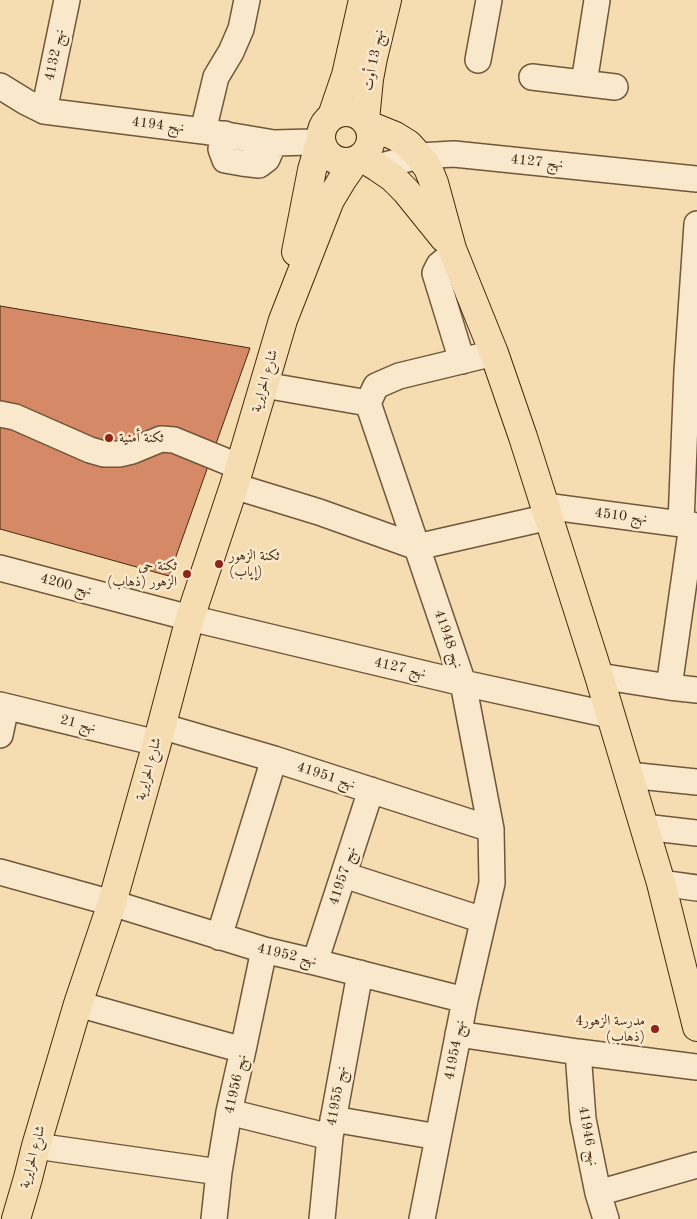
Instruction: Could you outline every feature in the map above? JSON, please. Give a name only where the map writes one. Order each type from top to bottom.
[{"type":"main road","name":"نهج 13 أوت","points":[[324,130],[346,75],[363,0]]},
{"type":"main road","name":"نهج 13 أوت","points":[[367,122],[368,86],[387,0]]},
{"type":"main road","points":[[365,162],[371,142],[371,130],[361,116],[350,112],[343,112],[324,130],[324,150],[333,159],[344,162],[365,162],[393,178],[406,191],[454,253]]},
{"type":"main road","points":[[367,122],[408,144],[420,156],[428,168],[434,183],[454,253],[494,353],[523,437],[599,676],[661,883],[690,971],[697,1027]]},
{"type":"main road","name":"شارع الحرايرية","points":[[283,320],[312,170],[324,130]]},
{"type":"main road","name":"شارع الحرايرية","points":[[16,1219],[78,1004],[112,903],[190,618],[237,477],[283,320],[330,200],[342,180],[365,162]]},
{"type":"street","name":"نهج 4132","points":[[44,111],[67,0]]},
{"type":"street","points":[[214,133],[216,77],[232,52],[241,29],[247,0]]},
{"type":"street","points":[[478,60],[489,0]]},
{"type":"street","points":[[584,83],[597,0]]},
{"type":"street","points":[[532,77],[615,87]]},
{"type":"street","name":"نهج 4194","points":[[0,86],[44,111],[214,133],[274,143],[311,142],[324,130]]},
{"type":"street","name":"نهج 4127","points":[[365,162],[420,156],[476,155],[697,179]]},
{"type":"street","points":[[669,687],[690,525],[687,371],[697,224]]},
{"type":"street","points":[[454,253],[439,265],[435,273],[462,361]]},
{"type":"street","points":[[264,385],[368,402],[376,386],[399,376],[494,353]]},
{"type":"street","name":"نهج 41948","points":[[368,402],[463,683],[491,829],[492,883]]},
{"type":"street","points":[[0,414],[15,417],[90,450],[104,454],[119,454],[132,451],[161,439],[174,440],[237,477],[319,512],[417,547],[547,512]]},
{"type":"street","name":"نهج 4510","points":[[547,512],[690,525]]},
{"type":"street","name":"نهج 4200","points":[[0,568],[190,618]]},
{"type":"street","name":"نهج 4127","points":[[190,618],[463,683],[610,715]]},
{"type":"street","points":[[599,676],[697,690]]},
{"type":"street","points":[[0,735],[3,706]]},
{"type":"street","name":"نهج 21","points":[[3,706],[159,734]]},
{"type":"street","name":"نهج 41951","points":[[159,734],[274,759],[491,829]]},
{"type":"street","points":[[219,937],[274,759]]},
{"type":"street","points":[[629,775],[697,782]]},
{"type":"street","name":"نهج 41957","points":[[316,962],[371,790]]},
{"type":"street","points":[[644,827],[697,833]]},
{"type":"street","name":"نهج 41952","points":[[0,872],[112,903],[264,950],[465,1000]]},
{"type":"street","points":[[344,875],[483,920]]},
{"type":"street","name":"نهج 41954","points":[[423,1219],[458,1034],[492,883]]},
{"type":"street","points":[[661,883],[697,888]]},
{"type":"street","name":"نهج 41956","points":[[214,1219],[219,1172],[229,1112],[264,950]]},
{"type":"street","name":"نهج 41955","points":[[322,1219],[331,1128],[360,973]]},
{"type":"street","points":[[78,1004],[243,1050]]},
{"type":"street","points":[[458,1034],[697,1067]]},
{"type":"street","name":"نهج 41946","points":[[578,1052],[583,1119],[598,1193],[606,1219]]},
{"type":"street","points":[[229,1112],[331,1128],[438,1136]]},
{"type":"street","points":[[36,1146],[219,1172]]},
{"type":"street","points":[[598,1193],[697,1165]]},
{"type":"building","name":"ثكنة أمنية","points":[[0,306],[250,348],[169,576],[0,529]]},
{"type":"place","name":"ثكنة أمنية","points":[[109,438]]},
{"type":"place","name":"ثكنة الزهور (إياب)","points":[[219,564]]},
{"type":"place","name":"ثكنة حي الزهور (ذهاب)","points":[[187,574]]},
{"type":"place","name":"مدرسة الزهور4 (ذهاب)","points":[[655,1029]]}]
